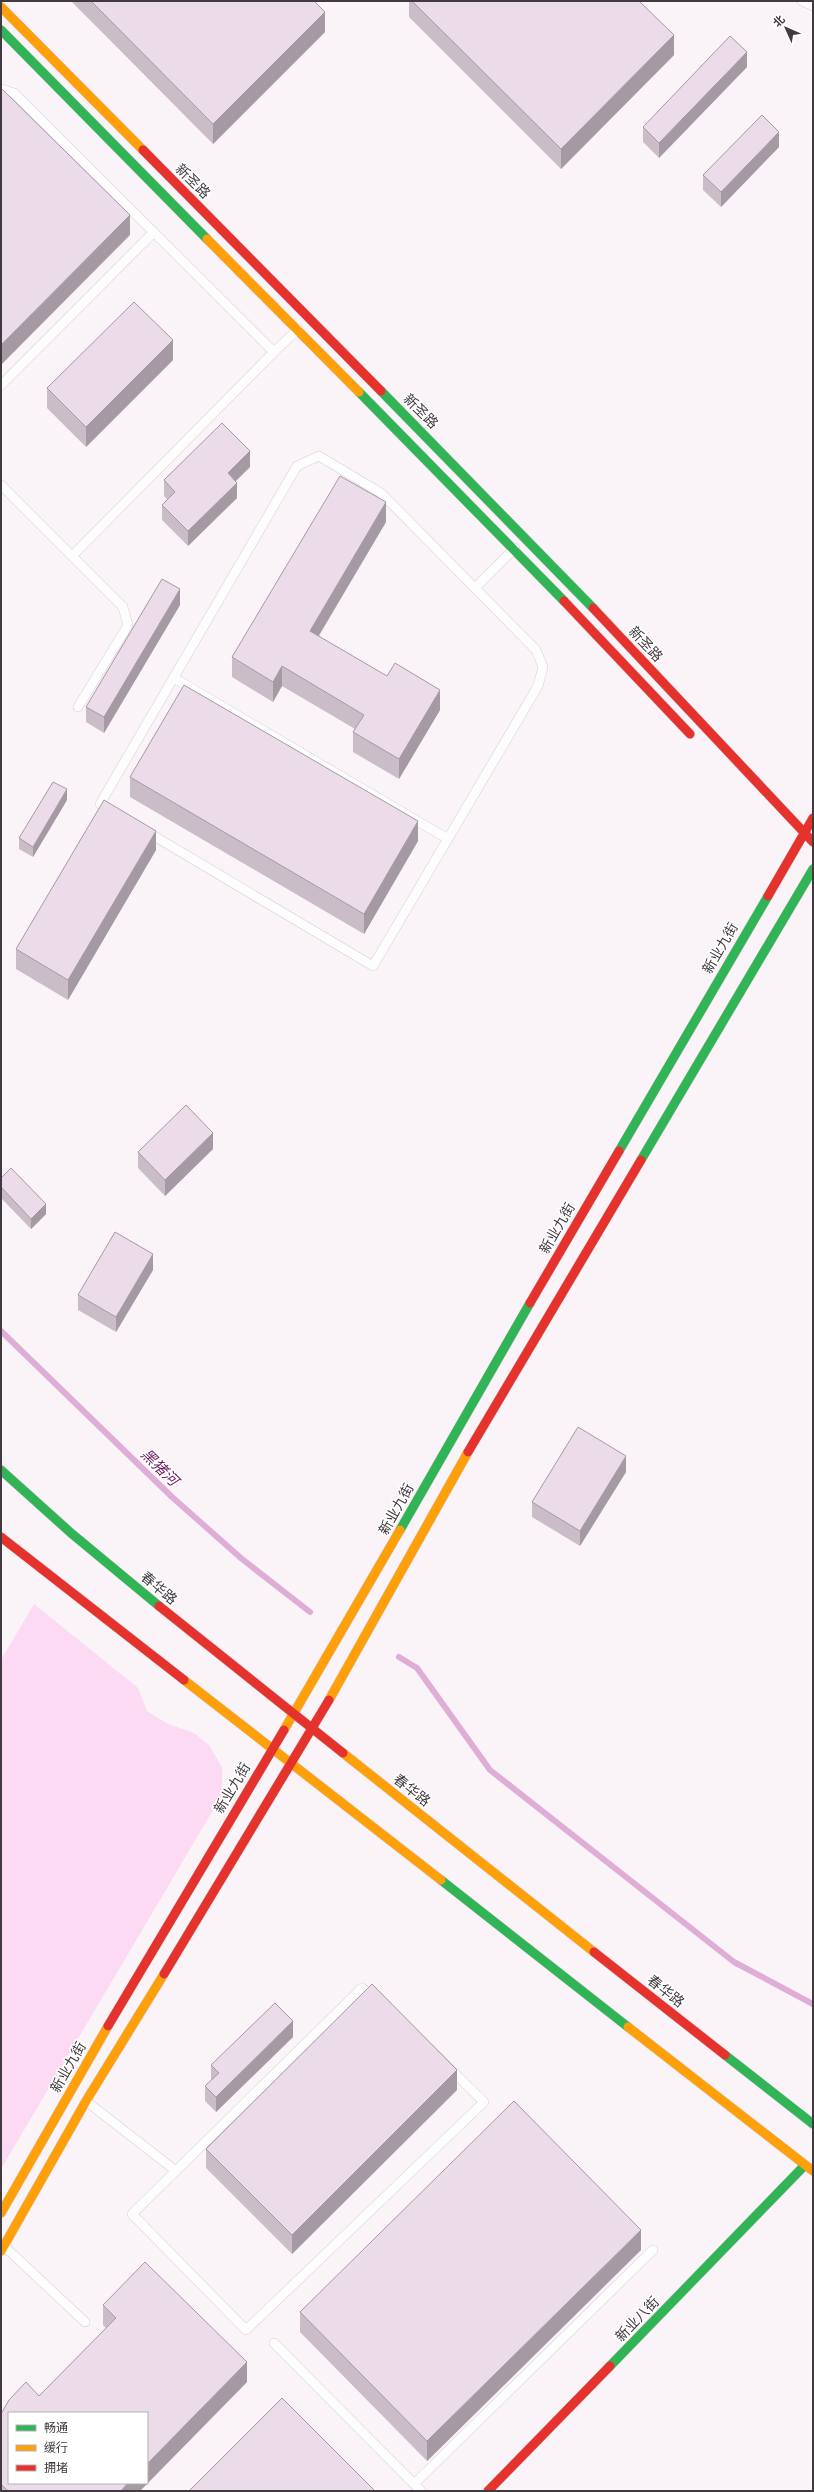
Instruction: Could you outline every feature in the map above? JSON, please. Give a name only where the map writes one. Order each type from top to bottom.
[{"type":"street","name":"新圣路","points":[[1,7],[526,537],[813,842]]},
{"type":"street","points":[[1,30],[514,549],[698,742]]},
{"type":"street","name":"新业九街","points":[[1,2213],[69,2092],[293,1715],[793,842],[804,833],[813,818]]},
{"type":"street","points":[[793,842],[809,858]]},
{"type":"street","points":[[2,2247],[86,2101],[313,1729],[485,1422],[813,869]]},
{"type":"street","name":"春华路","points":[[1,1470],[71,1533],[293,1715],[313,1729],[813,2124]]},
{"type":"street","points":[[1,1537],[813,2171]]},
{"type":"street","name":"新业八街","points":[[488,2491],[805,2165]]},
{"type":"lane","points":[[802,1],[813,6]]},
{"type":"lane","points":[[1,89],[14,93],[274,352]]},
{"type":"lane","points":[[1,386],[154,232]]},
{"type":"lane","points":[[72,556],[309,318]]},
{"type":"lane","points":[[319,456],[381,493],[536,650],[543,667],[538,686],[373,966],[100,804],[174,678],[297,466],[319,456]]},
{"type":"lane","points":[[1,485],[123,608],[128,625],[78,707]]},
{"type":"lane","points":[[475,588],[526,537]]},
{"type":"lane","points":[[174,678],[448,839]]},
{"type":"lane","points":[[362,1988],[390,2010],[484,2102],[246,2330],[132,2214],[176,2171],[362,1988]]},
{"type":"lane","points":[[69,2092],[86,2101],[176,2171]]},
{"type":"lane","points":[[2,2247],[85,2322]]},
{"type":"lane","points":[[414,2484],[653,2250]]},
{"type":"lane","points":[[274,2343],[421,2491]]},
{"type":"shaded area","points":[[34,1604],[138,1688],[147,1711],[168,1724],[194,1733],[209,1745],[222,1767],[222,1795],[1,2169],[1,1660]]},
{"type":"building","points":[[91,1],[314,1],[325,12],[213,124]]},
{"type":"building","points":[[412,1],[639,1],[674,35],[561,149]]},
{"type":"building","points":[[730,36],[747,52],[659,143],[643,127]]},
{"type":"building","points":[[2,89],[130,215],[1,345],[1,90]]},
{"type":"building","points":[[762,115],[779,132],[721,192],[703,175]]},
{"type":"building","points":[[134,302],[173,340],[86,427],[47,388]]},
{"type":"building","points":[[222,423],[250,451],[228,473],[237,483],[188,531],[162,505],[175,492],[164,480]]},
{"type":"building","points":[[340,476],[386,502],[310,631],[387,676],[395,663],[440,690],[399,759],[353,732],[364,715],[282,666],[273,682],[232,657]]},
{"type":"building","points":[[162,579],[180,589],[104,717],[86,707]]},
{"type":"building","points":[[184,685],[418,821],[364,914],[130,777]]},
{"type":"building","points":[[53,782],[67,789],[33,847],[19,838]]},
{"type":"building","points":[[104,800],[156,831],[68,980],[16,949]]},
{"type":"building","points":[[186,1105],[213,1133],[165,1180],[138,1152]]},
{"type":"building","points":[[11,1168],[46,1204],[31,1219],[1,1187],[1,1178]]},
{"type":"building","points":[[115,1232],[153,1254],[116,1317],[78,1295]]},
{"type":"building","points":[[578,1427],[626,1456],[580,1531],[532,1502]]},
{"type":"building","points":[[372,1984],[457,2070],[292,2235],[206,2149]]},
{"type":"building","points":[[275,2003],[293,2021],[216,2097],[205,2086],[219,2073],[211,2065]]},
{"type":"building","points":[[514,2101],[641,2230],[427,2441],[300,2312]]},
{"type":"building","points":[[145,2262],[247,2362],[148,2463],[148,2412],[8,2412],[8,2484],[127,2484],[121,2491],[8,2491],[1,2484],[1,2414],[9,2400],[26,2382],[39,2396],[116,2318],[103,2305]]},
{"type":"building","points":[[282,2398],[375,2491],[189,2491]]},
{"type":"waterway","name":"黑猪河","points":[[1,1331],[172,1497],[242,1559],[310,1612]]},
{"type":"waterway","points":[[399,1657],[417,1668],[490,1770],[734,1962],[813,2004]]},
{"type":"traffic: fast","points":[[1,30],[207,239]]},
{"type":"traffic: fast","points":[[381,391],[593,608]]},
{"type":"traffic: fast","points":[[359,392],[564,601]]},
{"type":"traffic: fast","points":[[641,1160],[813,869]]},
{"type":"traffic: fast","points":[[619,1151],[768,896]]},
{"type":"traffic: fast","points":[[400,1530],[530,1303]]},
{"type":"traffic: fast","points":[[1,1470],[71,1533],[159,1606]]},
{"type":"traffic: fast","points":[[441,1880],[628,2027]]},
{"type":"traffic: fast","points":[[725,2055],[813,2124]]},
{"type":"traffic: fast","points":[[610,2366],[805,2165]]},
{"type":"traffic: slow","points":[[1,7],[143,150]]},
{"type":"traffic: slow","points":[[207,239],[359,392]]},
{"type":"traffic: slow","points":[[329,1700],[468,1452]]},
{"type":"traffic: slow","points":[[284,1730],[400,1530]]},
{"type":"traffic: slow","points":[[184,1680],[441,1880]]},
{"type":"traffic: slow","points":[[343,1753],[594,1952]]},
{"type":"traffic: slow","points":[[1,2251],[86,2101],[164,1974]]},
{"type":"traffic: slow","points":[[1,2213],[108,2026]]},
{"type":"traffic: slow","points":[[628,2027],[813,2171]]},
{"type":"traffic: jam","points":[[143,150],[381,391]]},
{"type":"traffic: jam","points":[[564,601],[690,734]]},
{"type":"traffic: jam","points":[[593,608],[813,842]]},
{"type":"traffic: jam","points":[[768,896],[813,818]]},
{"type":"traffic: jam","points":[[530,1303],[619,1151]]},
{"type":"traffic: jam","points":[[468,1452],[641,1160]]},
{"type":"traffic: jam","points":[[1,1537],[184,1680]]},
{"type":"traffic: jam","points":[[159,1606],[343,1753]]},
{"type":"traffic: jam","points":[[164,1974],[329,1700]]},
{"type":"traffic: jam","points":[[108,2026],[284,1730]]},
{"type":"traffic: jam","points":[[594,1952],[725,2055]]},
{"type":"traffic: jam","points":[[488,2491],[610,2366]]}]
